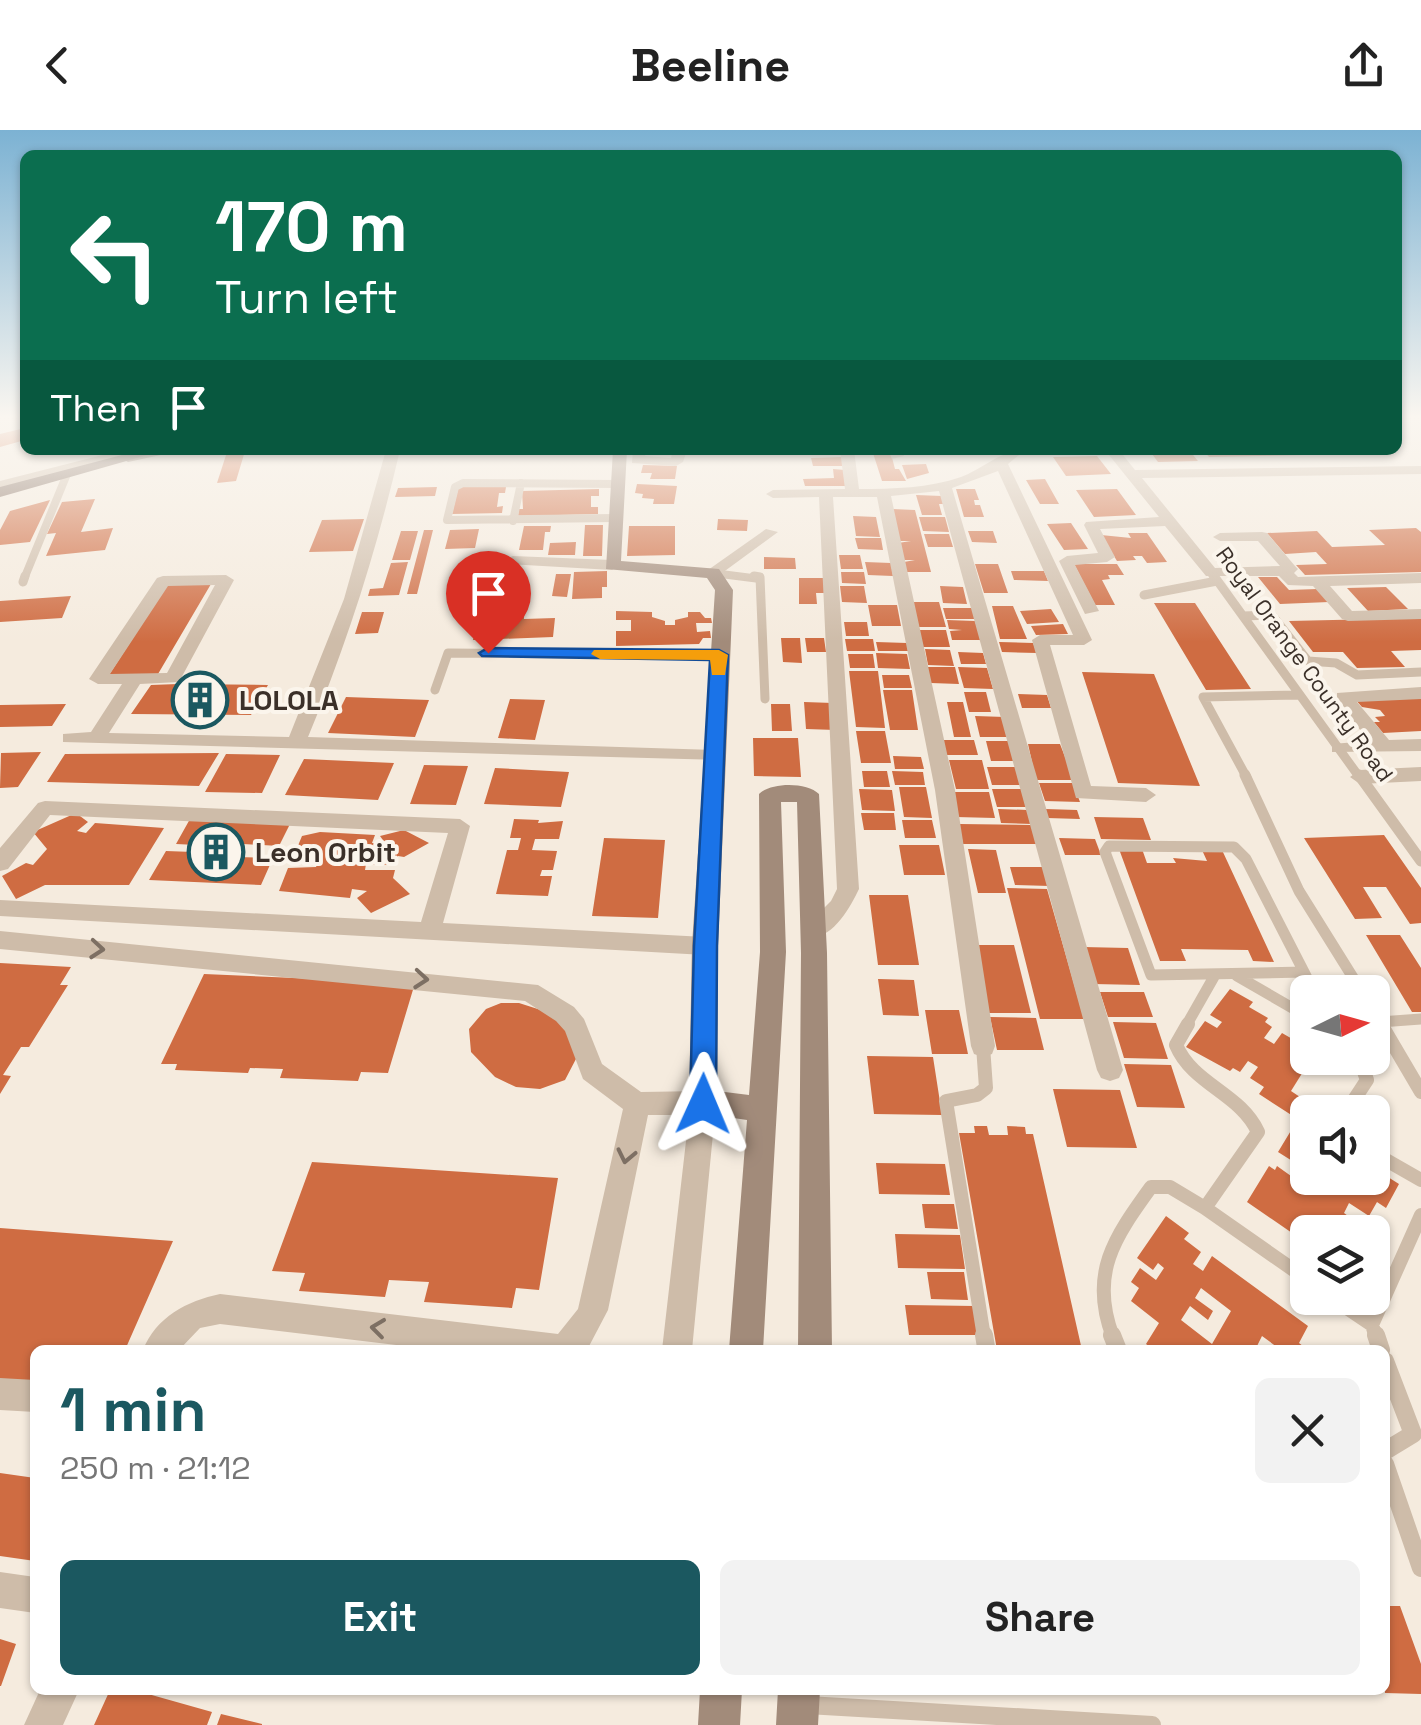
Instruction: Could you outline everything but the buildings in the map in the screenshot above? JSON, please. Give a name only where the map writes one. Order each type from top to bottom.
[{"type":"street","points":[[296,743],[332,663],[366,560],[382,493]]},
{"type":"street","points":[[612,565],[616,493]]},
{"type":"street","points":[[773,494],[803,493]]},
{"type":"street","points":[[772,952],[813,942],[848,889],[826,493]]},
{"type":"street","points":[[884,493],[945,790],[983,1046]]},
{"type":"street","points":[[946,493],[1110,1070]]},
{"type":"street","points":[[1015,493],[1084,640],[1040,640],[1083,793],[1146,796]]},
{"type":"street","name":"Royal Orange County Road","points":[[1147,493],[1214,577]]},
{"type":"street","points":[[1091,611],[1068,570],[1067,560],[1108,557],[1091,525],[1169,520]]},
{"type":"street","points":[[512,562],[713,572],[772,532]]},
{"type":"street","points":[[1262,536],[1290,569],[1284,571],[1239,560],[1220,538],[1262,536]]},
{"type":"street","points":[[1214,577],[1239,560]]},
{"type":"street","points":[[1284,571],[1294,582],[1421,578]]},
{"type":"street","points":[[678,1345],[703,1104],[706,946],[724,590],[713,572]]},
{"type":"street","points":[[226,580],[173,678],[134,679],[98,679],[163,581],[226,580]]},
{"type":"street","points":[[1318,581],[1348,616],[1421,614]]},
{"type":"street","points":[[96,739],[134,679]]},
{"type":"street","points":[[1385,746],[1343,697],[1421,693]]},
{"type":"street","points":[[70,738],[715,756]]},
{"type":"street","points":[[1339,748],[1421,745]]},
{"type":"street","points":[[1360,776],[1421,774]]},
{"type":"street","points":[[746,1345],[772,952],[770,794],[808,794],[813,942],[815,1345]]},
{"type":"street","points":[[0,863],[45,808],[460,826],[430,930]]},
{"type":"street","points":[[0,908],[706,946]]},
{"type":"street","points":[[0,940],[530,992],[565,1014],[576,1026],[592,1071],[637,1104],[764,1109]]},
{"type":"street","points":[[570,1345],[579,1339],[593,1310],[637,1104]]},
{"type":"street","points":[[163,1345],[192,1315],[220,1309],[524,1345]]},
{"type":"street","points":[[0,1394],[30,1396]]},
{"type":"street","points":[[0,1590],[30,1594]]},
{"type":"street","points":[[43,1725],[58,1695]]},
{"type":"street","points":[[718,1725],[721,1695]]},
{"type":"lane","points":[[24,582],[58,493]]},
{"type":"lane","points":[[455,493],[448,520],[615,518]]},
{"type":"lane","points":[[513,520],[518,493]]},
{"type":"lane","points":[[713,572],[760,578],[765,699]]},
{"type":"lane","points":[[1144,595],[1214,577]]},
{"type":"lane","name":"Royal Orange County Road","points":[[1214,577],[1421,861]]},
{"type":"lane","points":[[1243,616],[1272,615],[1308,661],[1336,663],[1357,675],[1421,672]]},
{"type":"lane","points":[[436,690],[444,656],[452,652],[719,655]]},
{"type":"lane","points":[[1273,656],[1300,655]]},
{"type":"lane","points":[[1300,694],[1202,697],[1263,808],[1299,891],[1351,975]]},
{"type":"lane","points":[[1304,972],[1151,975],[1105,852],[1110,846],[1234,847],[1246,859],[1304,972],[1306,975]]},
{"type":"lane","points":[[1234,974],[1290,1007]]},
{"type":"lane","points":[[1205,1208],[1258,1132],[1254,1118],[1189,1070],[1179,1058],[1176,1044],[1215,975]]},
{"type":"lane","points":[[1390,1021],[1421,1019]]},
{"type":"lane","points":[[1390,1039],[1421,1092]]},
{"type":"lane","points":[[983,1046],[986,1088],[978,1095],[946,1101],[986,1345]]},
{"type":"lane","points":[[1390,1162],[1421,1180]]},
{"type":"lane","points":[[1116,1345],[1101,1297],[1108,1257],[1151,1187],[1170,1187],[1290,1267]]},
{"type":"lane","points":[[1372,1326],[1421,1214]]},
{"type":"lane","points":[[1356,1315],[1372,1326],[1379,1345]]},
{"type":"lane","points":[[1390,1373],[1413,1434],[1390,1448]]},
{"type":"lane","points":[[1390,1478],[1421,1568]]},
{"type":"lane","points":[[798,1706],[1152,1725]]},
{"type":"slow traffic","points":[[600,654],[719,655],[718,672]]},
{"type":"place","name":"LOLOLA","points":[[200,700]]},
{"type":"place","name":"Leon Orbit","points":[[216,852]]},
{"type":"route","points":[[488,653],[719,655],[703,1104]]}]
